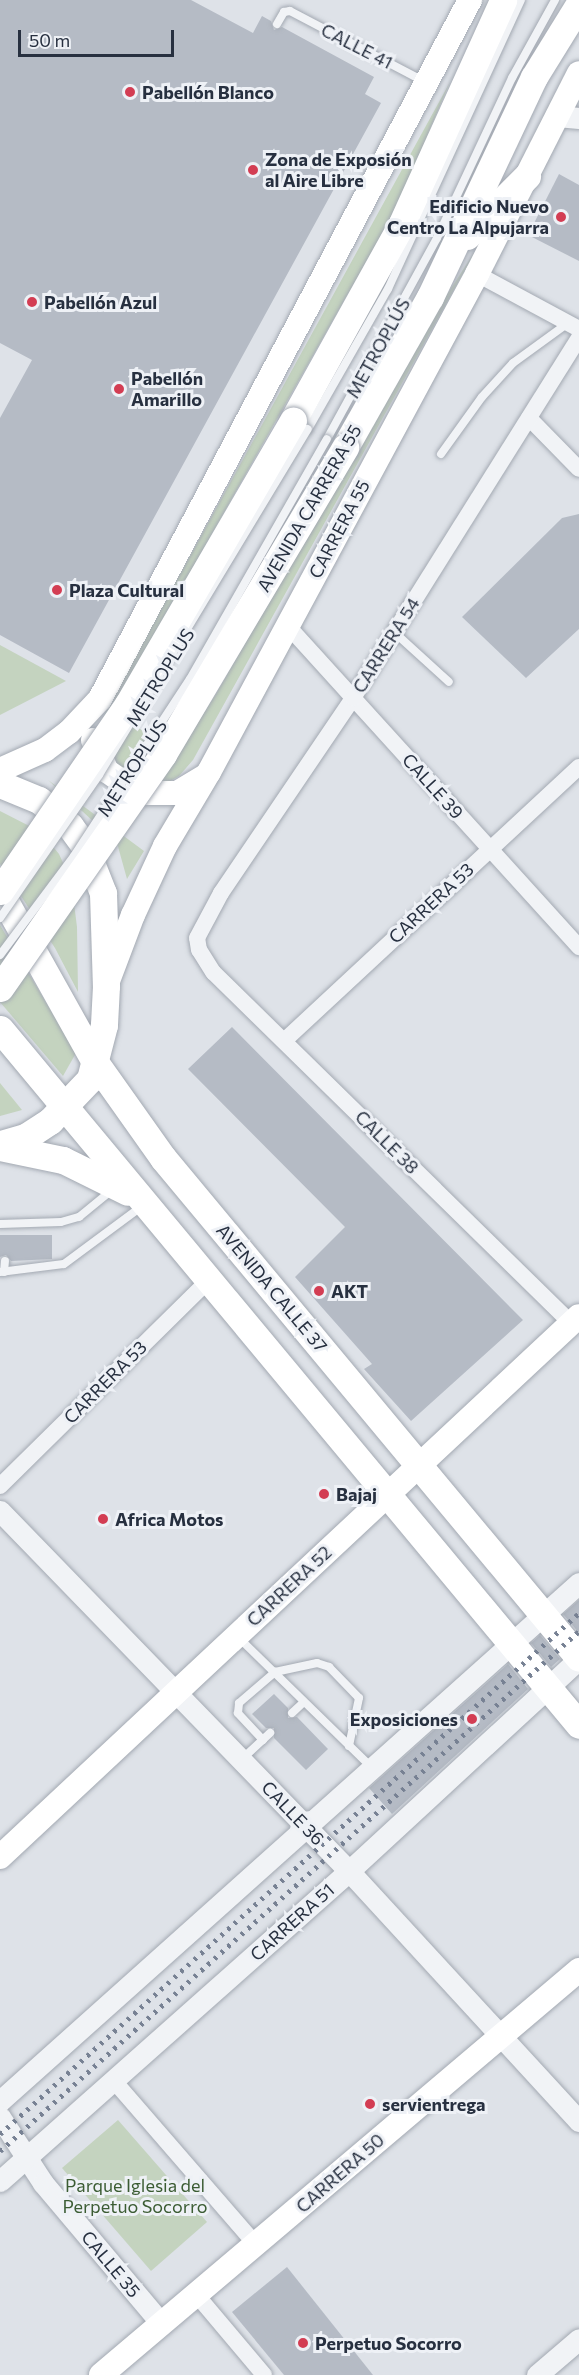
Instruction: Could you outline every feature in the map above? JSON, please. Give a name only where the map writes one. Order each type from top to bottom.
[{"type":"main road","points":[[209,772],[177,793],[158,796],[121,784],[107,771],[92,736],[93,717],[100,699],[470,0]]},
{"type":"main road","points":[[0,892],[128,704],[300,425],[402,223],[503,0]]},
{"type":"main road","name":"AVENIDA CARRERA 55","points":[[0,988],[163,754],[336,443],[453,250],[534,77],[579,4]]},
{"type":"main road","name":"CARRERA 55","points":[[106,986],[148,880],[209,772],[477,274],[527,176],[568,117],[579,73]]},
{"type":"main road","points":[[453,250],[527,176]]},
{"type":"main road","points":[[0,770],[45,750],[69,732],[100,699]]},
{"type":"main road","points":[[0,784],[48,807],[84,844],[103,892],[106,986],[104,1025],[90,1079],[67,1107],[38,1130],[0,1146]]},
{"type":"main road","name":"AVENIDA CALLE 37","points":[[0,892],[95,1062],[163,1158],[579,1658]]},
{"type":"main road","points":[[0,1029],[67,1107],[123,1182],[210,1279],[386,1496],[579,1725]]},
{"type":"main road","points":[[0,1146],[63,1160],[123,1182]]},
{"type":"main road","name":"CARRERA 52","points":[[0,1857],[419,1464],[576,1324]]},
{"type":"main road","name":"CARRERA 50","points":[[101,2375],[579,1970]]},
{"type":"street","points":[[477,274],[574,326]]},
{"type":"street","name":"CARRERA 54","points":[[199,950],[197,938],[205,919],[353,698],[579,338]]},
{"type":"street","points":[[530,418],[579,469]]},
{"type":"street","name":"CALLE 39","points":[[287,625],[579,947]]},
{"type":"street","name":"CARRERA 53","points":[[285,1040],[489,848],[579,767]]},
{"type":"street","name":"CALLE 38","points":[[199,950],[213,972],[576,1324]]},
{"type":"street","name":"CARRERA 53","points":[[0,1486],[210,1279]]},
{"type":"street","name":"CALLE 36","points":[[0,1511],[349,1871],[503,2035],[579,2121]]},
{"type":"street","points":[[0,2101],[308,1828],[579,1583]]},
{"type":"street","name":"CARRERA 51","points":[[0,2181],[115,2082],[349,1871],[579,1658]]},
{"type":"street","points":[[115,2082],[256,2245]]},
{"type":"street","name":"CALLE 35","points":[[0,2116],[43,2183],[161,2323]]},
{"type":"street","points":[[195,2293],[264,2375]]},
{"type":"street","points":[[537,2375],[579,2339]]},
{"type":"lane","name":"METROPLÚS","points":[[300,425],[398,269],[522,0]]},
{"type":"lane","name":"METROPLÚS","points":[[0,955],[74,856],[190,680],[336,443],[512,78],[555,0]]},
{"type":"lane","name":"CALLE 41","points":[[277,24],[287,10],[426,82]]},
{"type":"lane","points":[[441,454],[482,396],[513,363],[574,326]]},
{"type":"lane","name":"METROPLUS","points":[[0,918],[99,775],[300,425]]},
{"type":"lane","points":[[394,632],[449,682]]},
{"type":"lane","points":[[6,1235],[3,1224],[61,1222],[79,1217],[123,1182]]},
{"type":"lane","points":[[5,1261],[2,1272],[64,1264],[145,1204]]},
{"type":"lane","points":[[237,1635],[373,1769]]},
{"type":"lane","points":[[263,1740],[236,1707],[274,1672],[324,1664],[358,1694],[359,1710],[350,1746]]},
{"type":"lane","points":[[292,1713],[304,1701]]},
{"type":"lane","points":[[241,1760],[270,1733]]},
{"type":"green space","points":[[450,82],[396,209],[112,710],[177,754],[216,694],[418,340],[477,248],[193,760],[179,776],[165,784],[150,785],[116,763],[103,720],[107,707]]},
{"type":"green space","points":[[0,645],[66,681],[0,715]]},
{"type":"green space","points":[[48,780],[144,851],[127,879],[117,843]]},
{"type":"green space","points":[[0,811],[41,832],[59,854],[71,880],[77,927],[78,992],[55,948],[0,864]]},
{"type":"green space","points":[[0,925],[76,1053],[63,1076],[0,1002]]},
{"type":"green space","points":[[0,1083],[22,1110],[0,1116]]},
{"type":"green space","name":"Parque Iglesia del Perpetuo Socorro","points":[[118,2120],[207,2222],[151,2271],[62,2168]]},
{"type":"building","points":[[0,0],[191,0],[253,33],[262,16],[271,21],[274,30],[282,27],[374,77],[365,94],[381,103],[69,673],[0,635],[0,418],[32,360],[0,343]]},
{"type":"building","name":"Edificio Nuevo Centro La Alpujarra","points":[[559,174],[579,185],[579,261],[528,235]]},
{"type":"building","points":[[579,514],[579,629],[526,678],[462,617],[562,518]]},
{"type":"building","points":[[232,1027],[523,1320],[411,1421],[364,1369],[372,1364],[295,1277],[345,1227],[188,1069]]},
{"type":"building","points":[[0,1235],[52,1235],[52,1259],[11,1261],[6,1255],[0,1257]]},
{"type":"building","points":[[579,1600],[579,1633],[563,1614]]},
{"type":"building","points":[[540,1635],[560,1659],[551,1667],[531,1643]]},
{"type":"building","points":[[508,1664],[528,1689],[392,1814],[369,1788]]},
{"type":"building","points":[[274,1694],[288,1708],[288,1718],[297,1717],[328,1749],[306,1770],[274,1738],[274,1728],[266,1728],[252,1714]]},
{"type":"building","name":"Perpetuo Socorro","points":[[287,2267],[373,2375],[284,2375],[232,2312]]},
{"type":"railway","points":[[0,2134],[579,1613]]},
{"type":"railway","points":[[0,2151],[579,1631]]},
{"type":"place","name":"Pabellón Blanco","points":[[130,92]]},
{"type":"place","name":"Zona de Exposión al Aire Libre","points":[[253,170]]},
{"type":"place","name":"Edificio Nuevo Centro La Alpujarra","points":[[561,217]]},
{"type":"place","name":"Pabellón Azul","points":[[32,302]]},
{"type":"place","name":"Pabellón Amarillo","points":[[119,389]]},
{"type":"place","name":"Plaza Cultural","points":[[57,590]]},
{"type":"place","name":"AKT","points":[[319,1291]]},
{"type":"place","name":"Bajaj","points":[[324,1494]]},
{"type":"place","name":"Africa Motos","points":[[103,1519]]},
{"type":"place","name":"Exposiciones","points":[[472,1719]]},
{"type":"place","name":"servientrega","points":[[370,2104]]},
{"type":"place","name":"Perpetuo Socorro","points":[[303,2343]]}]
